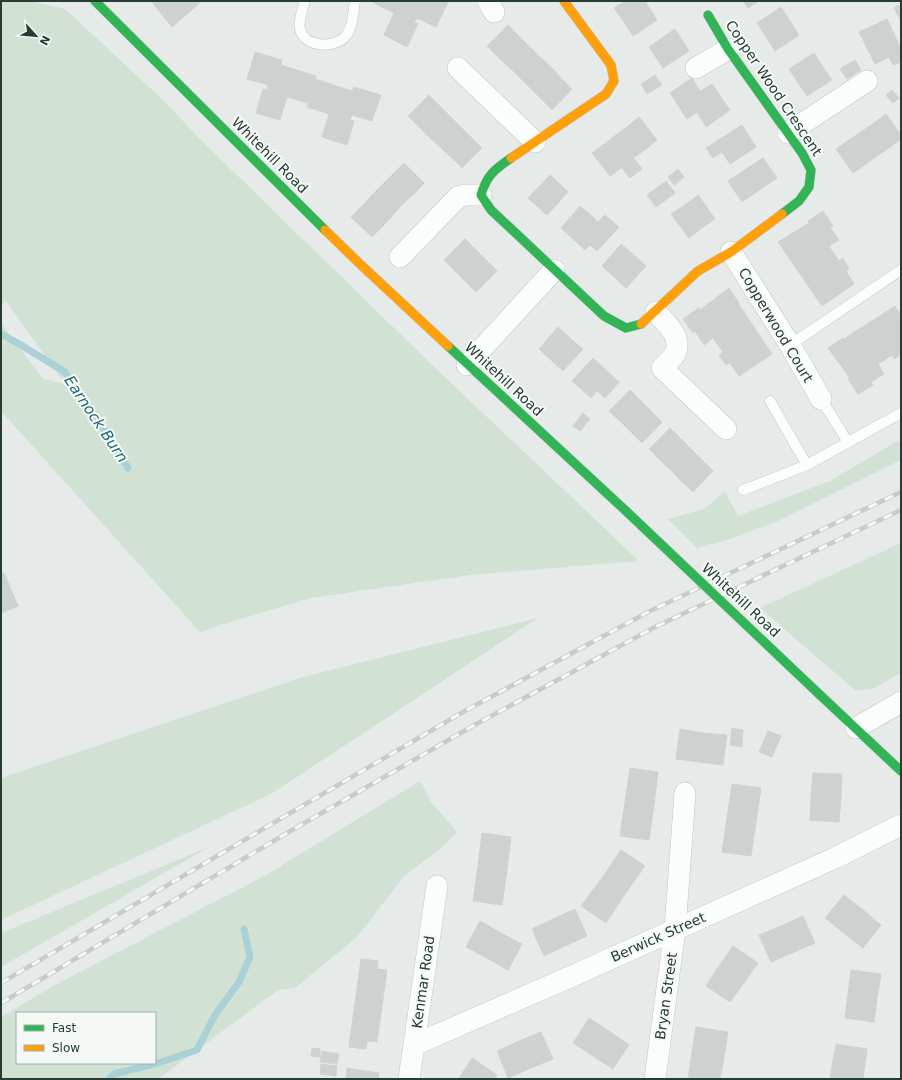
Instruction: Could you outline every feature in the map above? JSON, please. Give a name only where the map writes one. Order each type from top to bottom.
[{"type":"street","name":"Whitehill Road","points":[[95,1],[360,264],[467,365],[626,511],[901,771]]},
{"type":"street","points":[[400,257],[458,197],[466,195],[481,195],[486,182],[495,169],[606,94],[614,81],[611,65],[564,1]]},
{"type":"street","name":"Copper Wood Crescent","points":[[481,195],[491,210],[604,316],[626,328],[642,324],[698,271],[731,252],[799,201],[809,187],[811,170],[802,153],[728,48],[708,15]]},
{"type":"street","name":"Copper Wood Crescent","points":[[696,68],[728,48]]},
{"type":"street","points":[[458,68],[535,142]]},
{"type":"street","points":[[788,133],[867,81]]},
{"type":"street","name":"Copperwood Court","points":[[731,252],[790,345],[820,399]]},
{"type":"street","points":[[467,365],[554,270]]},
{"type":"street","points":[[656,312],[672,330],[678,343],[674,354],[662,368],[726,429]]},
{"type":"street","points":[[856,728],[901,702]]},
{"type":"street","name":"Bryan Street","points":[[655,1079],[675,929],[685,793]]},
{"type":"street","name":"Berwick Street","points":[[414,1045],[570,977],[837,857],[901,825]]},
{"type":"street","name":"Kenmar Road","points":[[409,1079],[437,886]]},
{"type":"lane","points":[[305,1],[300,28],[303,36],[310,42],[320,45],[334,43],[345,37],[352,25],[355,1]]},
{"type":"lane","points":[[790,345],[901,270]]},
{"type":"lane","points":[[820,399],[848,442]]},
{"type":"lane","points":[[770,401],[807,464]]},
{"type":"lane","points":[[743,490],[807,464],[901,413]]},
{"type":"green space","points":[[1,1],[30,1],[65,9],[163,100],[202,141],[429,362],[639,561],[470,575],[311,598],[200,632],[1,411],[1,323],[43,379],[65,384],[6,301],[1,305]]},
{"type":"green space","points":[[901,439],[901,460],[776,522],[727,540],[697,548],[668,519],[704,509],[725,492],[738,516],[830,481]]},
{"type":"green space","points":[[901,543],[901,673],[872,689],[855,690],[760,608]]},
{"type":"green space","points":[[538,618],[271,794],[1,920],[1,778],[303,677]]},
{"type":"green space","points":[[420,781],[431,802],[457,832],[438,851],[405,875],[357,937],[295,988],[278,990],[158,1079],[1,1079],[1,1017],[55,985],[266,875]]},
{"type":"green space","points":[[209,847],[1,967],[1,933]]},
{"type":"building","points":[[151,1],[202,1],[172,27]]},
{"type":"building","points":[[375,1],[448,2],[436,27],[417,18],[414,22],[418,24],[407,47],[384,35],[394,13],[374,3]]},
{"type":"building","points":[[625,1],[645,1],[648,6],[624,22],[614,8]]},
{"type":"building","points":[[743,1],[759,1],[748,8]]},
{"type":"building","points":[[901,4],[901,21],[894,8]]},
{"type":"building","points":[[648,6],[657,20],[633,36],[624,22]]},
{"type":"building","points":[[781,7],[790,21],[766,37],[757,23]]},
{"type":"building","points":[[887,19],[901,49],[901,62],[893,65],[889,57],[875,64],[859,32]]},
{"type":"building","points":[[790,21],[799,35],[775,51],[766,37]]},
{"type":"building","points":[[508,25],[519,36],[498,57],[487,46]]},
{"type":"building","points":[[675,29],[689,51],[663,68],[649,47]]},
{"type":"building","points":[[519,36],[530,47],[510,68],[498,57]]},
{"type":"building","points":[[530,47],[540,57],[520,78],[510,68]]},
{"type":"building","points":[[255,52],[282,60],[281,65],[316,76],[308,103],[287,97],[280,120],[256,113],[263,89],[267,90],[268,85],[247,79]]},
{"type":"building","points":[[814,53],[823,67],[798,83],[789,69]]},
{"type":"building","points":[[540,57],[552,68],[531,89],[520,78]]},
{"type":"building","points":[[855,60],[861,70],[847,79],[840,69]]},
{"type":"building","points":[[823,67],[832,80],[807,96],[798,83]]},
{"type":"building","points":[[552,68],[562,79],[542,100],[531,89]]},
{"type":"building","points":[[655,75],[662,85],[647,94],[641,84]]},
{"type":"building","points":[[692,78],[700,91],[712,84],[721,97],[687,119],[670,93]]},
{"type":"building","points":[[315,79],[352,91],[354,87],[381,95],[372,121],[352,115],[350,120],[354,121],[347,145],[322,137],[329,114],[307,107]]},
{"type":"building","points":[[562,79],[572,89],[552,110],[542,100]]},
{"type":"building","points":[[892,90],[899,98],[893,103],[886,95]]},
{"type":"building","points":[[429,95],[440,106],[419,127],[408,116]]},
{"type":"building","points":[[721,97],[730,110],[706,127],[697,112]]},
{"type":"building","points":[[440,106],[450,116],[429,137],[419,127]]},
{"type":"building","points":[[886,114],[901,135],[901,139],[890,147],[874,123]]},
{"type":"building","points":[[450,116],[461,127],[441,148],[429,137]]},
{"type":"building","points":[[639,117],[657,140],[646,149],[628,126]]},
{"type":"building","points":[[874,123],[890,147],[877,156],[861,132]]},
{"type":"building","points":[[742,125],[756,147],[730,164],[722,152],[713,158],[706,148]]},
{"type":"building","points":[[628,126],[646,149],[633,158],[616,135]]},
{"type":"building","points":[[461,127],[472,138],[452,158],[441,148]]},
{"type":"building","points":[[861,132],[877,156],[866,164],[849,140]]},
{"type":"building","points":[[616,135],[642,169],[630,178],[603,145]]},
{"type":"building","points":[[472,138],[482,148],[462,168],[452,158]]},
{"type":"building","points":[[849,140],[866,164],[853,173],[836,149]]},
{"type":"building","points":[[603,145],[621,168],[610,176],[592,153]]},
{"type":"building","points":[[763,158],[777,178],[742,202],[728,181]]},
{"type":"building","points":[[404,163],[424,183],[415,193],[394,173]]},
{"type":"building","points":[[678,169],[684,177],[674,185],[668,177]]},
{"type":"building","points":[[394,173],[415,193],[403,204],[383,184]]},
{"type":"building","points":[[550,175],[568,192],[547,215],[528,198]]},
{"type":"building","points":[[666,181],[675,193],[656,207],[647,195]]},
{"type":"building","points":[[383,184],[403,204],[393,215],[372,195]]},
{"type":"building","points":[[372,195],[393,215],[383,226],[362,206]]},
{"type":"building","points":[[698,195],[715,219],[702,228],[685,205]]},
{"type":"building","points":[[685,205],[702,228],[689,238],[671,214]]},
{"type":"building","points":[[362,206],[383,226],[372,237],[351,217]]},
{"type":"building","points":[[580,206],[593,217],[573,239],[561,228]]},
{"type":"building","points":[[823,211],[833,226],[830,227],[839,240],[829,246],[839,261],[843,258],[849,269],[846,271],[854,284],[822,306],[778,242],[809,223],[808,221]]},
{"type":"building","points":[[605,215],[619,227],[597,251],[590,245],[585,250],[573,239],[593,217],[598,222]]},
{"type":"building","points":[[465,239],[476,250],[455,271],[444,260]]},
{"type":"building","points":[[621,244],[634,255],[614,277],[602,266]]},
{"type":"building","points":[[476,250],[486,260],[465,281],[455,271]]},
{"type":"building","points":[[634,255],[646,266],[626,288],[614,277]]},
{"type":"building","points":[[486,260],[497,271],[476,292],[465,281]]},
{"type":"building","points":[[729,288],[772,354],[739,376],[730,363],[726,365],[719,355],[723,352],[713,338],[704,345],[695,331],[693,333],[683,319],[699,308],[700,310]]},
{"type":"building","points":[[895,306],[901,316],[901,354],[895,359],[892,355],[878,364],[884,374],[871,382],[873,385],[858,394],[848,379],[850,378],[828,348]]},
{"type":"building","points":[[558,327],[570,338],[551,360],[539,349]]},
{"type":"building","points":[[570,338],[583,349],[563,371],[551,360]]},
{"type":"building","points":[[593,358],[619,382],[605,398],[597,391],[591,398],[572,381]]},
{"type":"building","points":[[630,390],[641,401],[621,422],[609,411]]},
{"type":"building","points":[[641,401],[651,411],[631,432],[621,422]]},
{"type":"building","points":[[651,411],[662,422],[642,443],[631,432]]},
{"type":"building","points":[[583,413],[590,419],[580,431],[573,426]]},
{"type":"building","points":[[670,428],[681,439],[660,460],[649,449]]},
{"type":"building","points":[[681,439],[691,449],[671,470],[660,460]]},
{"type":"building","points":[[691,449],[702,460],[681,481],[671,470]]},
{"type":"building","points":[[702,460],[713,471],[693,492],[681,481]]},
{"type":"building","points":[[4,573],[18,606],[1,613],[1,575]]},
{"type":"building","points":[[732,728],[743,730],[742,747],[730,745]]},
{"type":"building","points":[[680,729],[703,733],[699,762],[676,759]]},
{"type":"building","points":[[768,731],[781,736],[772,757],[759,752]]},
{"type":"building","points":[[703,733],[727,735],[723,765],[699,762]]},
{"type":"building","points":[[630,768],[658,772],[654,805],[625,802]]},
{"type":"building","points":[[813,773],[842,774],[841,799],[811,796]]},
{"type":"building","points":[[732,784],[761,788],[756,822],[727,818]]},
{"type":"building","points":[[811,796],[841,799],[839,822],[810,820]]},
{"type":"building","points":[[625,802],[654,805],[649,840],[620,836]]},
{"type":"building","points":[[727,818],[756,822],[751,856],[722,852]]},
{"type":"building","points":[[482,833],[511,837],[507,870],[478,866]]},
{"type":"building","points":[[621,850],[645,866],[625,894],[602,878]]},
{"type":"building","points":[[478,866],[507,870],[502,905],[473,901]]},
{"type":"building","points":[[602,878],[625,894],[606,923],[581,906]]},
{"type":"building","points":[[844,895],[863,910],[844,933],[825,918]]},
{"type":"building","points":[[575,909],[587,936],[565,946],[553,919]]},
{"type":"building","points":[[863,910],[881,925],[863,948],[844,933]]},
{"type":"building","points":[[803,916],[815,943],[792,953],[781,926]]},
{"type":"building","points":[[553,919],[565,946],[544,956],[532,929]]},
{"type":"building","points":[[480,921],[501,933],[487,958],[466,947]]},
{"type":"building","points":[[781,926],[792,953],[771,962],[759,935]]},
{"type":"building","points":[[501,933],[522,944],[508,970],[487,958]]},
{"type":"building","points":[[733,946],[758,963],[744,983],[719,966]]},
{"type":"building","points":[[361,959],[378,961],[377,969],[387,970],[385,985],[358,982]]},
{"type":"building","points":[[719,966],[744,983],[730,1002],[706,986]]},
{"type":"building","points":[[851,970],[881,974],[877,998],[848,994]]},
{"type":"building","points":[[358,982],[385,985],[382,1007],[355,1003]]},
{"type":"building","points":[[848,994],[877,998],[874,1022],[845,1018]]},
{"type":"building","points":[[355,1003],[382,1007],[379,1028],[352,1024]]},
{"type":"building","points":[[589,1018],[609,1031],[593,1056],[573,1043]]},
{"type":"building","points":[[352,1024],[379,1028],[377,1042],[367,1041],[366,1049],[349,1047]]},
{"type":"building","points":[[696,1027],[728,1032],[724,1057],[692,1052]]},
{"type":"building","points":[[609,1031],[629,1045],[613,1069],[593,1056]]},
{"type":"building","points":[[541,1032],[553,1059],[531,1068],[519,1041]]},
{"type":"building","points":[[519,1041],[531,1068],[508,1078],[497,1051]]},
{"type":"building","points":[[836,1044],[867,1049],[864,1071],[832,1066]]},
{"type":"building","points":[[312,1048],[320,1049],[320,1057],[311,1056]]},
{"type":"building","points":[[322,1051],[339,1054],[337,1064],[320,1062]]},
{"type":"building","points":[[692,1052],[724,1057],[720,1079],[688,1079]]},
{"type":"building","points":[[472,1058],[497,1075],[494,1079],[459,1078]]},
{"type":"building","points":[[321,1064],[337,1066],[336,1076],[320,1074]]},
{"type":"building","points":[[832,1066],[864,1071],[863,1079],[830,1079]]},
{"type":"building","points":[[347,1068],[379,1073],[378,1079],[346,1079]]},
{"type":"waterway","name":"Earnock Burn","points":[[1,334],[65,372],[100,423],[128,468]]},
{"type":"waterway","name":"Earnock Burn","points":[[156,1064],[197,1050],[215,1015],[239,982],[250,957],[244,929]]},
{"type":"waterway","name":"Earnock Burn","points":[[109,1079],[114,1074],[154,1064]]},
{"type":"railway","points":[[1,983],[463,712],[648,612],[901,492]]},
{"type":"railway","points":[[1,1003],[287,833],[471,727],[655,627],[901,510]]},
{"type":"traffic: fast","points":[[95,1],[325,230]]},
{"type":"traffic: fast","points":[[708,15],[728,49],[802,153],[811,170],[809,187],[799,201],[782,214]]},
{"type":"traffic: fast","points":[[511,158],[492,174],[483,188],[481,195],[491,210],[604,316],[626,328],[641,324]]},
{"type":"traffic: fast","points":[[448,346],[626,511]]},
{"type":"traffic: fast","points":[[626,511],[819,694]]},
{"type":"traffic: fast","points":[[819,694],[901,771]]},
{"type":"traffic: slow","points":[[511,158],[606,94],[614,81],[611,65],[564,1]]},
{"type":"traffic: slow","points":[[641,324],[698,271],[731,252],[782,214]]},
{"type":"traffic: slow","points":[[325,230],[448,346]]}]
